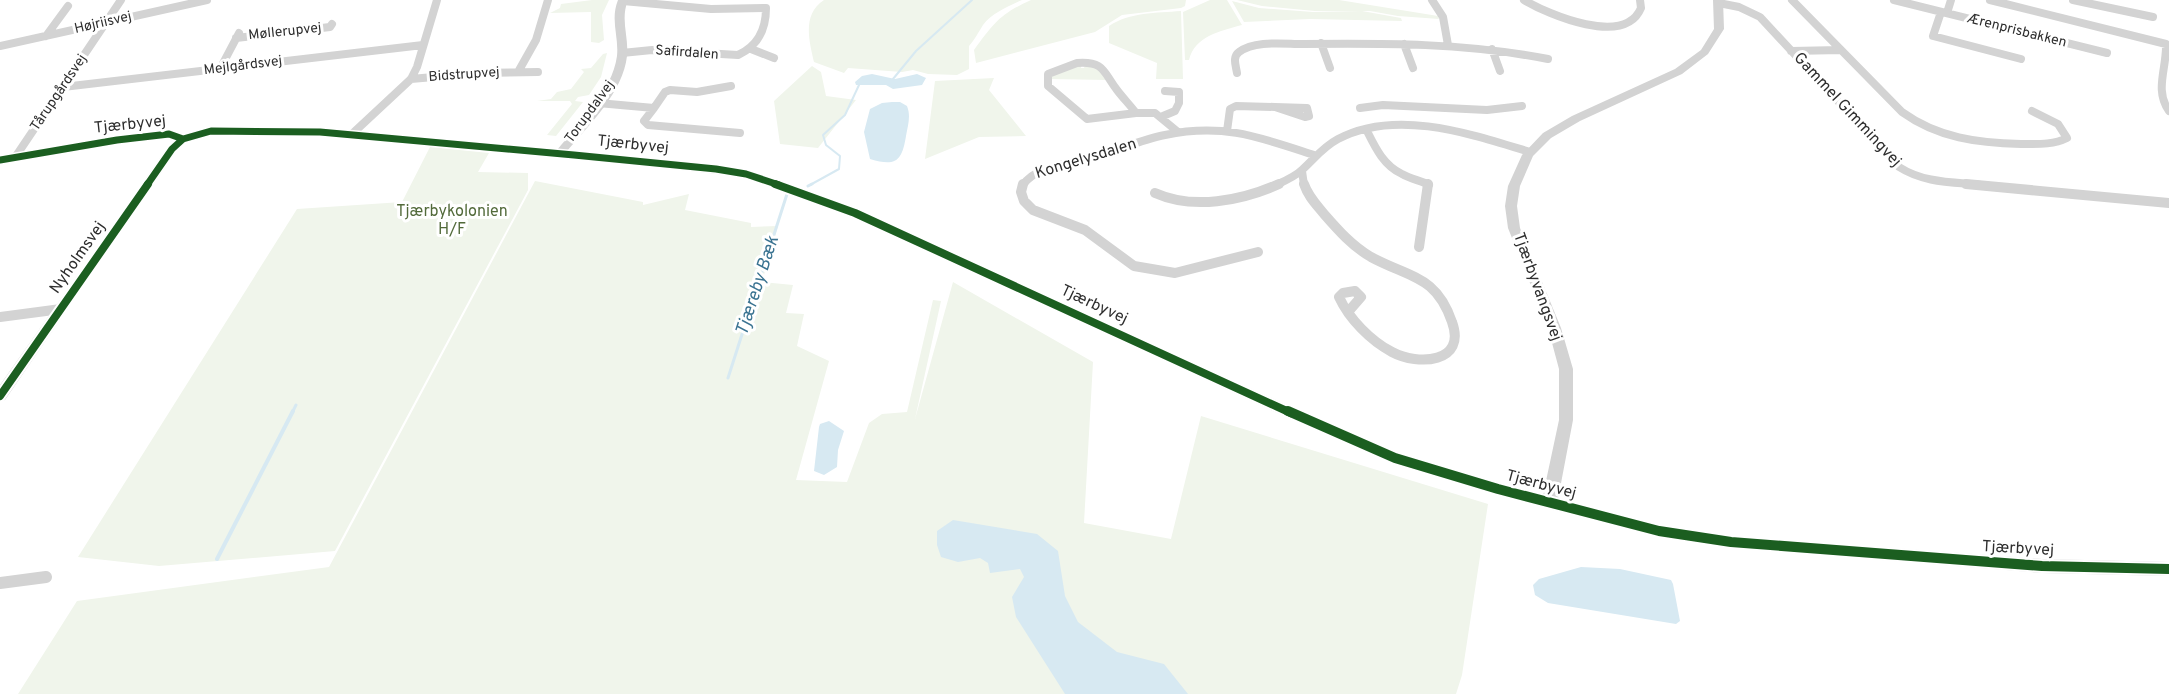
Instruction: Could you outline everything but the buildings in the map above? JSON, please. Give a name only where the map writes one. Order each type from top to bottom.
[{"type":"street","name":"Tårupgårdsvej","points":[[16,156],[121,0]]},
{"type":"street","name":"Højriisvej","points":[[2,47],[207,0]]},
{"type":"street","points":[[352,134],[411,79],[437,0]]},
{"type":"street","name":"Bidstrupvej","points":[[518,72],[536,40],[548,0]]},
{"type":"street","points":[[1432,0],[1443,16],[1448,45]]},
{"type":"street","points":[[1524,0],[1557,16],[1608,27],[1631,22],[1639,14],[1642,5],[1640,0]]},
{"type":"street","points":[[1792,0],[1902,112],[1937,132],[1962,139],[2022,145],[2045,144],[2067,138],[2066,131],[2060,126],[2032,111]]},
{"type":"street","name":"Ærenprisbakken","points":[[1894,0],[2086,53],[2107,53]]},
{"type":"street","name":"Ærenprisbakken","points":[[1951,0],[1933,36],[2021,59]]},
{"type":"street","points":[[1990,0],[2153,16]]},
{"type":"street","points":[[623,1],[650,1],[691,8],[733,10],[766,8],[766,23],[751,49],[774,58]]},
{"type":"street","name":"Torupdalvej","points":[[560,153],[615,79],[622,53],[617,19],[623,1]]},
{"type":"street","name":"Gammel Gimmingvej","points":[[1718,1],[1739,7],[1760,17],[1899,167],[1912,175],[1928,180],[2169,203]]},
{"type":"street","name":"Tjærbyvangsvej","points":[[1549,503],[1568,409],[1566,369],[1554,328],[1518,241],[1511,206],[1516,177],[1530,152],[1548,134],[1568,121],[1675,76],[1699,58],[1714,38],[1719,24],[1718,1]]},
{"type":"street","points":[[46,36],[68,6]]},
{"type":"street","points":[[2077,8],[2160,41],[2168,47],[2168,68],[2161,96],[2162,102],[2169,111]]},
{"type":"street","name":"Møllerupvej","points":[[220,69],[238,34],[330,27],[332,24]]},
{"type":"street","points":[[1321,43],[1330,68]]},
{"type":"street","points":[[1248,68],[1236,70],[1237,53],[1245,49],[1279,44],[1448,45],[1492,49],[1548,59]]},
{"type":"street","points":[[1404,44],[1413,68]]},
{"type":"street","name":"Mejlgårdsvej","points":[[63,87],[423,45]]},
{"type":"street","name":"Safirdalen","points":[[622,53],[652,50],[728,56],[738,55],[751,49]]},
{"type":"street","points":[[1492,49],[1500,71]]},
{"type":"street","points":[[1791,51],[1841,50]]},
{"type":"street","points":[[1136,113],[1116,89],[1105,70],[1098,66],[1071,63],[1059,66],[1048,74],[1047,86],[1052,94],[1074,106],[1087,119],[1136,113],[1150,111],[1163,116],[1179,132]]},
{"type":"street","name":"Bidstrupvej","points":[[411,79],[538,72]]},
{"type":"street","points":[[730,86],[697,92],[670,90],[665,92],[644,121],[648,125],[740,133]]},
{"type":"street","points":[[1163,116],[1175,111],[1179,103],[1179,92],[1165,91]]},
{"type":"street","points":[[598,103],[654,108]]},
{"type":"street","points":[[1360,108],[1383,105],[1487,110],[1522,106]]},
{"type":"street","points":[[1227,131],[1230,108],[1236,106],[1275,107]]},
{"type":"street","points":[[1437,109],[1442,130]]},
{"type":"street","points":[[1155,193],[1180,202],[1210,201],[1254,192],[1278,184],[1302,171],[1314,155],[1331,142],[1366,129],[1409,126],[1442,130],[1530,152]]},
{"type":"street","points":[[1366,129],[1386,165],[1396,172],[1429,184],[1419,247]]},
{"type":"street","name":"Tjærbyvej","points":[[0,160],[169,134],[183,139],[198,134],[226,130],[352,134],[560,153],[746,174],[855,213],[1280,408],[1395,458],[1549,503],[1659,531],[1731,542],[2042,566],[2169,569]]},
{"type":"street","name":"Kongelysdalen","points":[[1258,252],[1175,273],[1134,266],[1085,230],[1042,214],[1024,201],[1021,192],[1023,184],[1029,177],[1043,170],[1179,132],[1227,131],[1265,138],[1314,155]]},
{"type":"street","name":"Nyholmsvej","points":[[0,396],[172,149],[183,139]]},
{"type":"street","points":[[1302,171],[1303,189],[1341,234],[1379,262],[1425,281],[1437,289],[1445,300],[1456,336],[1453,347],[1445,355],[1429,360],[1411,359],[1393,352],[1348,312]]},
{"type":"street","points":[[1278,184],[1303,189]]},
{"type":"street","name":"Nyholmsvej","points":[[0,317],[61,309]]},
{"type":"street","points":[[0,583],[46,577]]},
{"type":"green space","points":[[609,0],[602,15],[604,40],[599,43],[591,42],[591,12],[550,13],[560,8],[561,4]]},
{"type":"green space","points":[[824,0],[1022,0],[996,13],[983,25],[969,46],[969,69],[957,75],[928,74],[913,70],[902,72],[848,68],[844,73],[814,62],[809,37],[810,20],[812,13]]},
{"type":"green space","points":[[1031,0],[1186,0],[1185,6],[1181,8],[1122,15],[1095,32],[976,63],[974,50],[993,26],[1012,10]]},
{"type":"green space","points":[[1210,0],[1227,0],[1242,25],[1217,32],[1203,40],[1192,52],[1189,60],[1185,60],[1183,12]]},
{"type":"green space","points":[[1237,0],[1339,0],[1438,16],[1439,19],[1370,11],[1315,11],[1262,6]]},
{"type":"green space","points":[[1232,1],[1259,8],[1313,12],[1362,11],[1401,18],[1402,21],[1310,19],[1244,22]]},
{"type":"green space","points":[[1181,11],[1183,79],[1156,79],[1157,63],[1109,43],[1109,26],[1117,21],[1144,14]]},
{"type":"green space","points":[[607,53],[601,77],[589,95],[578,97],[575,101],[583,102],[556,136],[547,135],[572,104],[570,101],[537,101],[551,99],[557,92],[571,89],[584,72],[581,69],[591,68],[603,54]]},
{"type":"green space","points":[[1081,65],[1081,68],[1085,65],[1097,68],[1108,80],[1049,79],[1054,72]]},
{"type":"green space","points":[[812,66],[821,72],[826,96],[856,100],[818,148],[780,144],[774,101]]},
{"type":"green space","points":[[994,78],[989,90],[1026,136],[979,137],[925,159],[935,81]]},
{"type":"green space","name":"Tjærbykolonien H/F","points":[[430,147],[489,153],[478,172],[528,173],[528,190],[335,551],[159,566],[78,557],[297,209],[402,202]]},
{"type":"green space","points":[[535,181],[643,202],[643,205],[689,194],[685,210],[751,223],[751,227],[778,226],[762,282],[793,285],[786,313],[804,314],[797,346],[829,361],[796,480],[847,482],[869,423],[882,414],[907,412],[933,300],[941,301],[915,419],[953,282],[1093,362],[1084,523],[1171,539],[1201,416],[1488,504],[1462,675],[1456,694],[18,694],[77,601],[329,567]]},
{"type":"shaded area","points":[[872,74],[895,79],[917,74],[926,78],[922,85],[893,89],[886,85],[856,85],[855,82],[862,76]]},
{"type":"shaded area","points":[[900,102],[907,106],[909,117],[900,156],[892,162],[870,159],[864,132],[870,109],[882,103]]},
{"type":"shaded area","points":[[829,421],[844,431],[838,450],[837,467],[824,475],[814,471],[819,427],[820,424]]},
{"type":"shaded area","points":[[953,520],[1037,534],[1058,551],[1065,596],[1078,622],[1117,652],[1164,664],[1188,694],[1065,694],[1016,617],[1012,597],[1024,577],[1020,569],[990,573],[988,563],[980,558],[958,562],[941,557],[937,545],[937,531]]},
{"type":"shaded area","points":[[1581,567],[1620,569],[1671,580],[1680,621],[1676,624],[1548,603],[1535,595],[1533,585],[1539,579]]},
{"type":"waterway","points":[[893,79],[916,51],[972,0]]},
{"type":"waterway","name":"Tjæreby Bæk","points":[[810,185],[839,169],[840,156],[826,145],[823,135],[845,115],[859,85]]},
{"type":"waterway","name":"Tjæreby Bæk","points":[[728,378],[787,194]]},
{"type":"waterway","points":[[293,411],[296,405]]},
{"type":"waterway","points":[[217,559],[293,411]]},
{"type":"cycle path","points":[[0,396],[172,149],[183,139],[211,131],[320,132],[574,155],[746,174],[855,213],[1280,408],[1395,458],[1498,489],[1659,531],[1731,542],[2042,566],[2169,569]]},
{"type":"cycle path","points":[[0,160],[117,140],[169,134],[183,139]]}]
